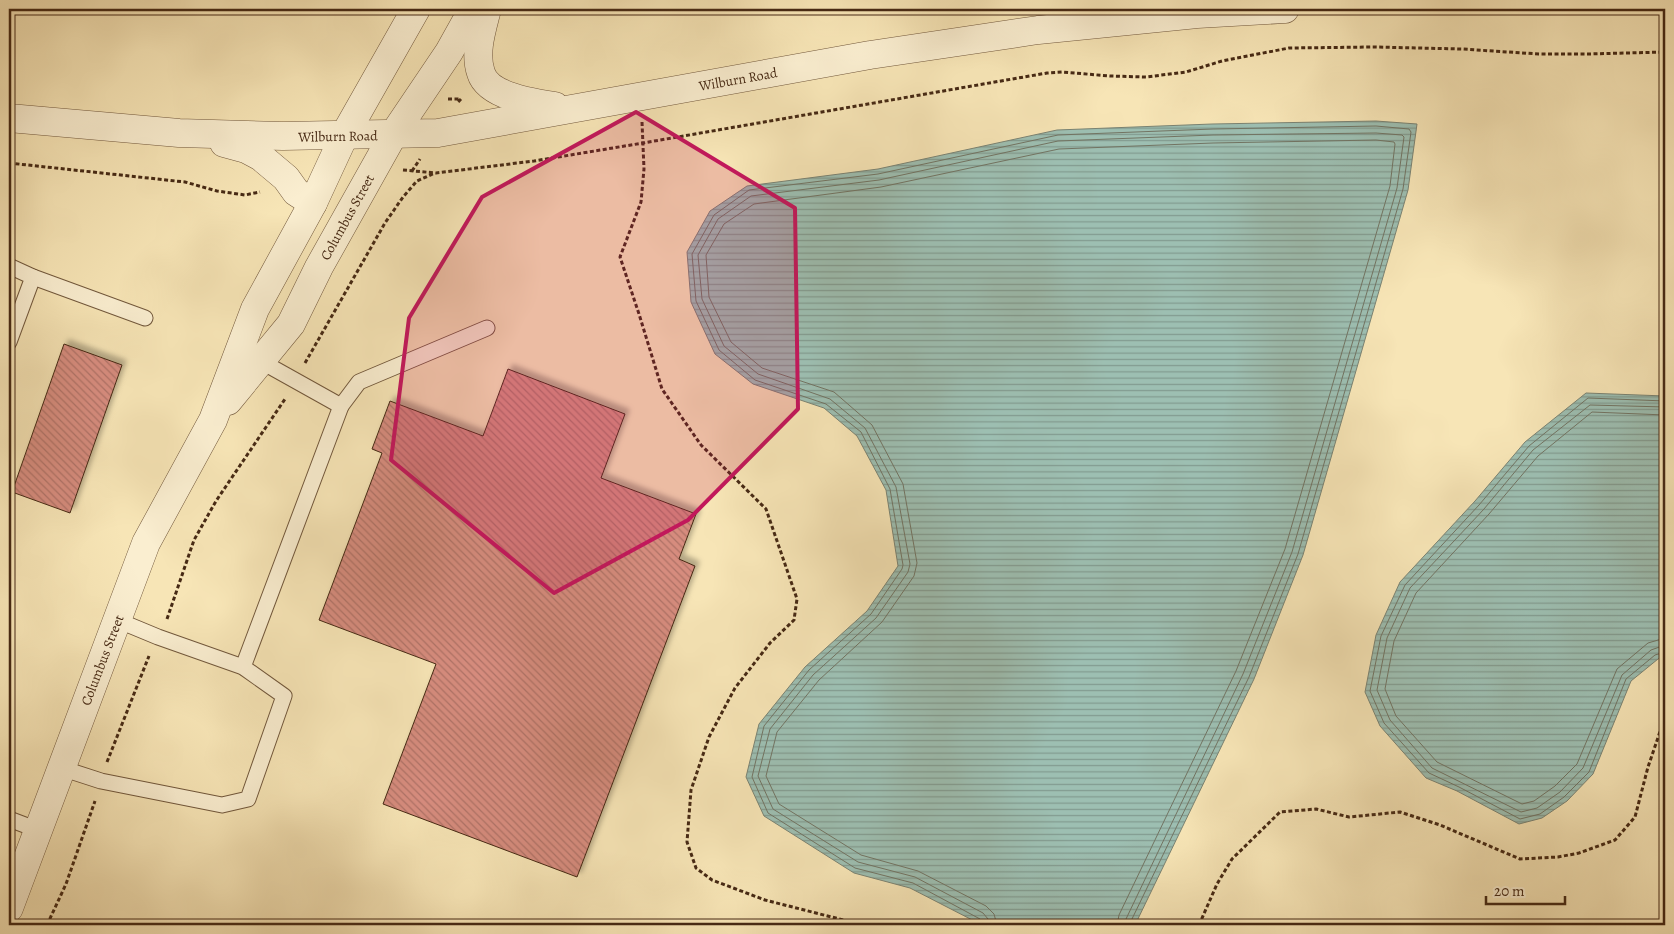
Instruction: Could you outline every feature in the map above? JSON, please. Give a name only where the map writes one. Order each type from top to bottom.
[{"type":"street","name":"Columbus Street","points":[[250,355],[255,309],[313,204],[344,136],[416,9]]},
{"type":"street","name":"Columbus Street","points":[[9,908],[146,544],[250,355],[290,324],[319,267],[393,135],[449,52],[473,9]]},
{"type":"street","points":[[487,9],[480,38],[478,58],[481,74],[488,84],[526,102],[571,109]]},
{"type":"street","name":"Wilburn Road","points":[[9,118],[192,134],[344,136],[442,133],[870,55],[1038,30],[1197,14],[1285,9]]},
{"type":"street","name":"Wilburn Road","points":[[192,134],[246,149],[261,156],[286,178],[296,192],[313,204]]},
{"type":"lane","points":[[9,266],[33,277],[144,318]]},
{"type":"lane","points":[[9,342],[33,277]]},
{"type":"lane","points":[[243,667],[342,406],[359,382],[487,328]]},
{"type":"lane","points":[[250,355],[342,406]]},
{"type":"lane","points":[[61,768],[101,781],[222,805],[248,799],[284,696],[243,667],[158,637],[117,620]]},
{"type":"lane","points":[[9,819],[38,830]]},
{"type":"path","points":[[47,925],[66,884],[101,781],[144,668],[167,618],[194,540],[216,501],[284,401],[385,223],[417,181],[436,173],[643,143],[1047,73],[1062,72],[1146,77],[1186,72],[1222,60],[1290,48],[1433,48],[1588,54],[1665,52]]},
{"type":"path","points":[[641,96],[644,169],[641,202],[620,257],[640,314],[662,389],[700,445],[766,509],[797,599],[794,620],[770,643],[735,688],[709,737],[691,790],[687,842],[696,868],[712,880],[765,900],[863,925]]},
{"type":"path","points":[[9,163],[185,182],[245,196],[269,190],[286,178]]},
{"type":"path","points":[[1199,925],[1216,884],[1232,859],[1280,812],[1316,809],[1348,817],[1400,812],[1440,825],[1520,858],[1558,857],[1579,853],[1615,840],[1635,817],[1648,767],[1665,717]]},
{"type":"highlighted area","points":[[636,112],[795,208],[798,409],[688,520],[554,593],[391,460],[409,318],[482,197]]},
{"type":"water","points":[[1376,121],[1417,124],[1408,190],[1303,555],[1254,679],[1135,925],[982,925],[910,888],[854,873],[764,816],[746,777],[759,724],[805,667],[867,611],[898,566],[886,490],[857,436],[824,408],[753,384],[715,354],[691,302],[687,252],[710,211],[747,186],[878,169],[1057,130],[1212,124]]},
{"type":"water","points":[[1586,393],[1665,396],[1665,656],[1658,659],[1631,681],[1593,774],[1567,801],[1542,818],[1519,824],[1457,791],[1426,778],[1380,726],[1365,692],[1376,635],[1400,582],[1475,501],[1525,442]]},
{"type":"building","points":[[64,344],[122,365],[70,513],[12,492]]},
{"type":"building","points":[[508,369],[625,414],[601,478],[696,514],[679,559],[695,566],[577,877],[383,804],[436,664],[319,620],[382,453],[372,449],[390,401],[483,436]]}]
